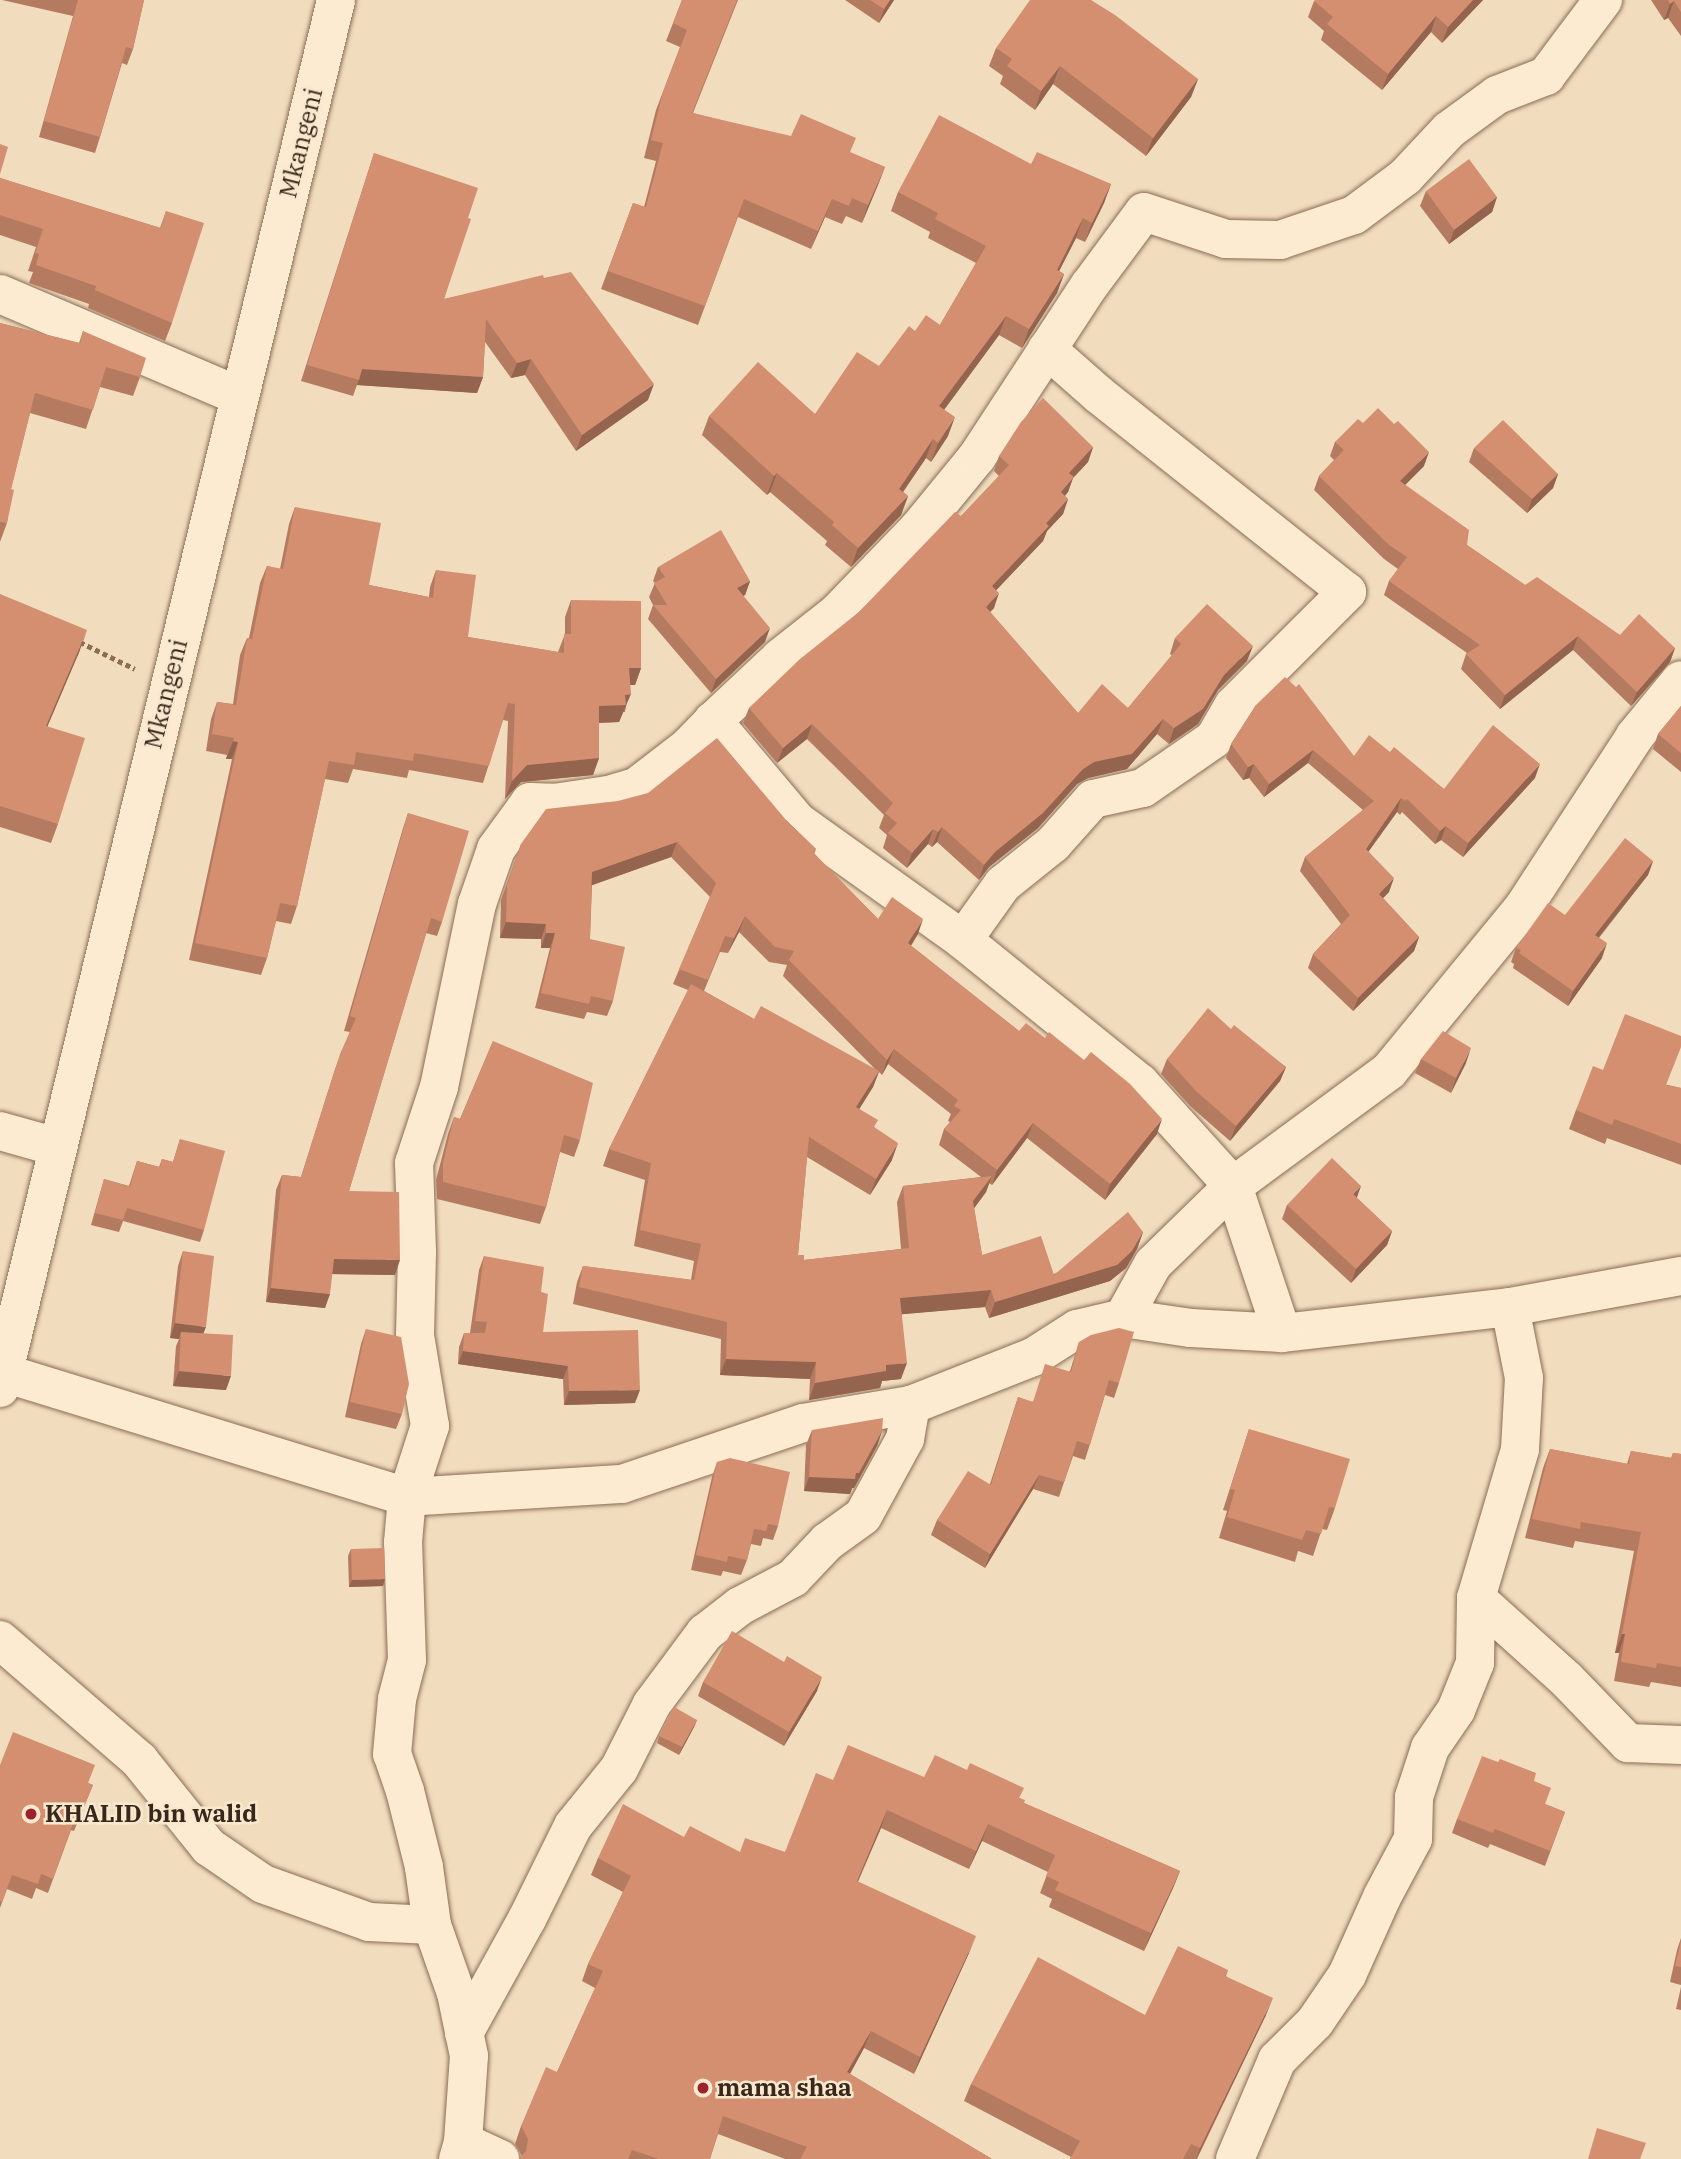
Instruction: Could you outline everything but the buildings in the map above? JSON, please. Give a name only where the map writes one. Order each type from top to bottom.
[{"type":"street","name":"Mkangeni","points":[[2,1381],[168,686],[337,0]]},
{"type":"street","points":[[500,2159],[460,2150],[469,2056],[456,1993],[432,1925],[424,1867],[405,1791],[392,1754],[397,1699],[407,1660],[403,1542],[407,1497],[430,1426],[415,1335],[417,1252],[414,1163],[439,1087],[477,904],[496,849],[530,802],[554,803],[609,795],[636,787],[688,747],[780,658],[838,611],[918,528],[977,457],[1047,349],[1144,212],[1226,239],[1280,240],[1354,215],[1405,177],[1449,130],[1497,95],[1546,76],[1603,0]]},
{"type":"street","points":[[0,293],[239,396]]},
{"type":"street","points":[[963,940],[1003,884],[1053,844],[1093,799],[1143,788],[1214,739],[1234,705],[1347,592],[1098,394],[1047,349]]},
{"type":"street","points":[[1123,1318],[1153,1264],[1233,1186],[1389,1071],[1523,908],[1635,736],[1681,680]]},
{"type":"street","points":[[713,721],[797,821],[963,940],[1140,1083],[1233,1186],[1282,1333]]},
{"type":"street","points":[[0,1131],[57,1147]]},
{"type":"street","points":[[2,1381],[407,1497],[622,1484],[803,1423],[911,1405],[1033,1357],[1077,1329],[1123,1318],[1191,1328],[1282,1333],[1510,1307],[1681,1276]]},
{"type":"street","points":[[1235,2159],[1277,2060],[1315,2022],[1347,1975],[1382,1897],[1413,1839],[1414,1797],[1430,1748],[1456,1710],[1475,1663],[1476,1598],[1520,1449],[1524,1378],[1510,1307]]},
{"type":"street","points":[[464,2033],[521,1931],[573,1826],[619,1769],[652,1704],[705,1633],[740,1606],[793,1578],[827,1542],[863,1516],[905,1439],[911,1405]]},
{"type":"street","points":[[1476,1598],[1567,1680],[1628,1743],[1681,1745]]},
{"type":"street","points":[[0,1640],[139,1760],[209,1847],[263,1884],[369,1922],[432,1925]]},
{"type":"path","points":[[71,638],[168,686]]},
{"type":"place","name":"KHALID bin walid","points":[[31,1814]]},
{"type":"place","name":"mama shaa","points":[[703,2088]]}]
